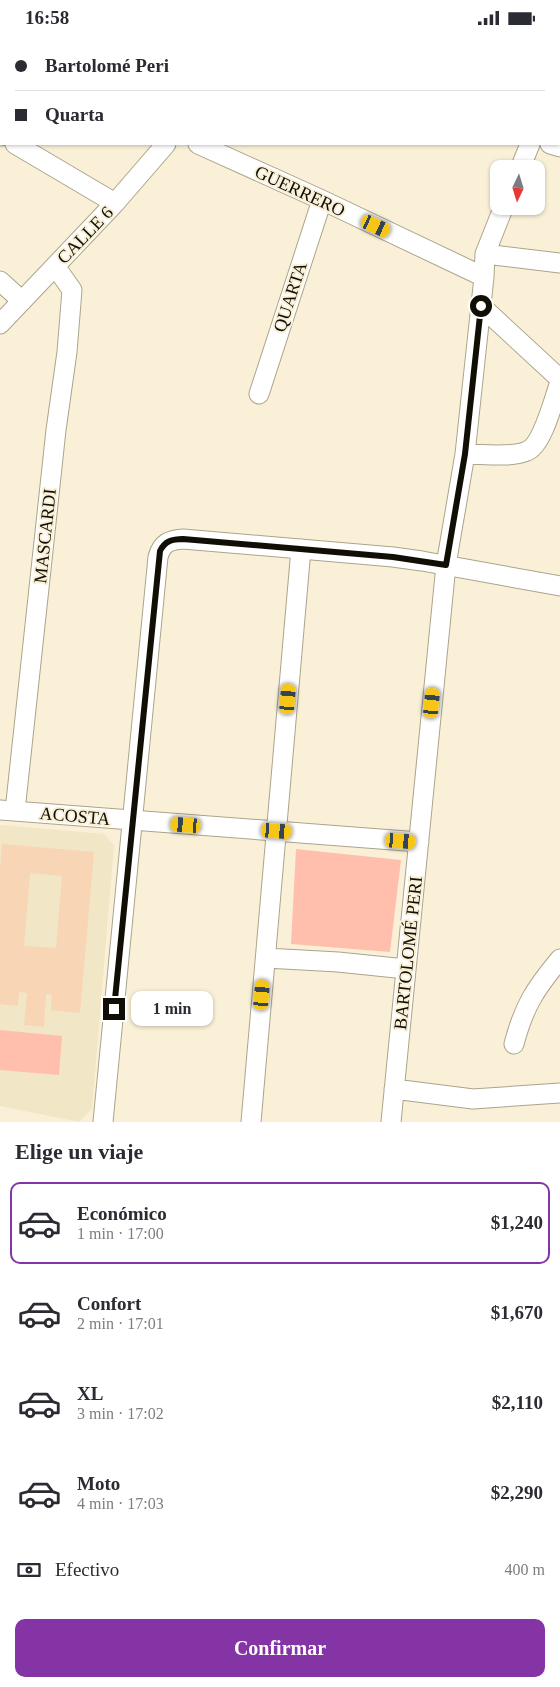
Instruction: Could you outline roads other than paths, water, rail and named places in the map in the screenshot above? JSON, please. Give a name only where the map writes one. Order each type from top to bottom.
[{"type":"street","points":[[17,145],[115,203]]},
{"type":"street","name":"CALLE 6","points":[[0,324],[115,203],[165,145]]},
{"type":"street","name":"GUERRERO","points":[[200,145],[484,277]]},
{"type":"street","points":[[524,160],[530,145]]},
{"type":"street","name":"QUARTA","points":[[258,394],[322,200]]},
{"type":"street","name":"BARTOLOMÉ PERI","points":[[391,1122],[446,565],[465,454],[485,254],[500,215]]},
{"type":"street","points":[[485,254],[560,263]]},
{"type":"street","name":"MASCARDI","points":[[8,810],[67,352],[72,290],[55,266]]},
{"type":"street","points":[[0,281],[22,301]]},
{"type":"street","points":[[465,454],[517,454],[529,451],[539,440],[560,380],[481,306]]},
{"type":"street","points":[[103,1122],[158,557],[162,546],[174,539],[183,539],[393,557],[560,586]]},
{"type":"street","points":[[251,1122],[301,549]]},
{"type":"street","name":"ACOSTA","points":[[8,810],[419,842]]},
{"type":"street","points":[[266,958],[338,962],[406,969]]},
{"type":"street","points":[[514,1044],[520,1021],[529,1000],[560,959]]},
{"type":"street","points":[[394,1089],[472,1099],[560,1093]]}]
